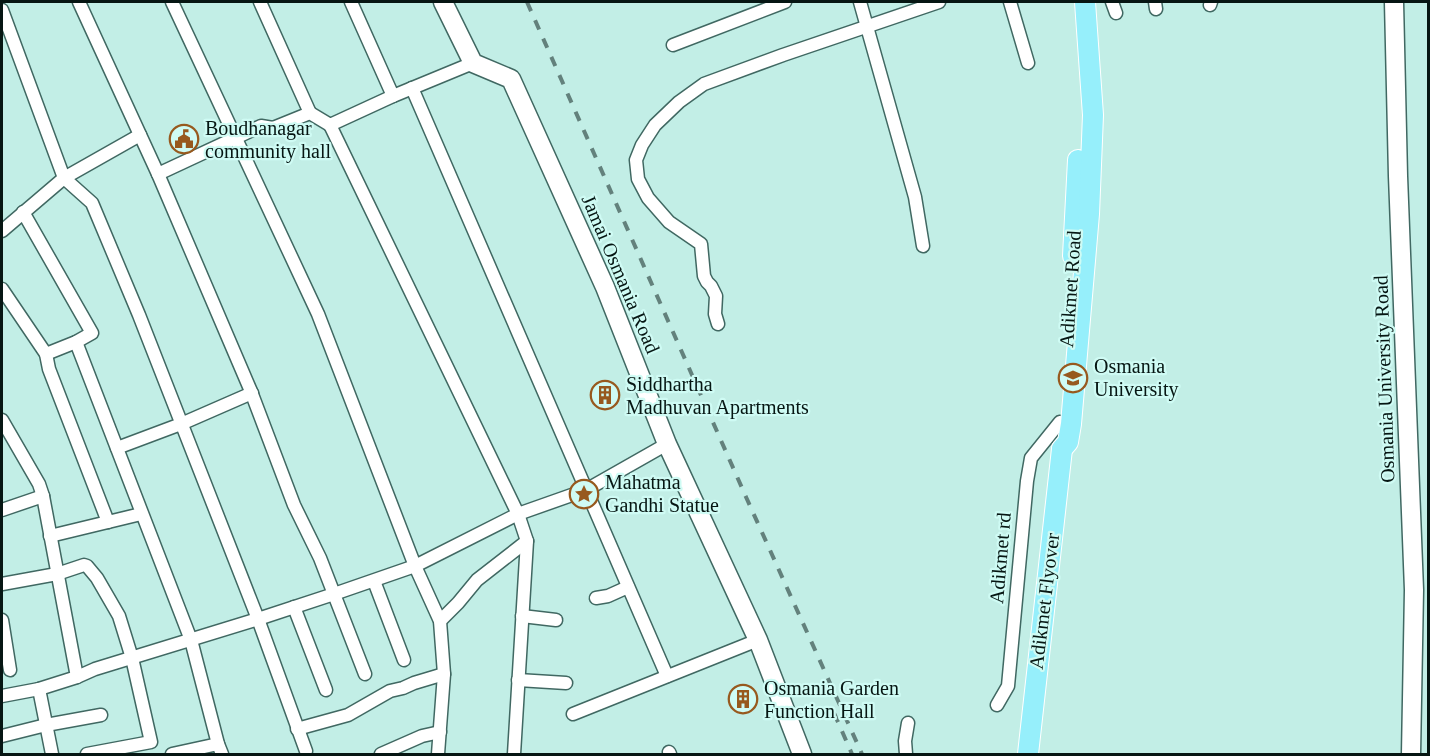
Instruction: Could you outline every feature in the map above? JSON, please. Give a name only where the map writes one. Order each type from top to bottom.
[{"type":"main road","name":"Adikmet Road","points":[[1061,454],[1057,441],[1072,287],[1080,122],[1075,2]]},
{"type":"main road","name":"Adikmet Road","points":[[1061,454],[1068,442],[1071,424],[1089,214],[1093,116],[1085,2]]},
{"type":"main road","name":"Adikmet Flyover","points":[[1028,754],[1061,454]]},
{"type":"street","points":[[79,2],[158,174],[252,393],[294,505],[320,558],[365,674]]},
{"type":"street","points":[[172,2],[318,314],[415,566],[440,621],[444,674],[438,754]]},
{"type":"street","points":[[260,2],[310,113],[330,125],[518,514],[528,541],[514,754]]},
{"type":"street","points":[[351,2],[393,96]]},
{"type":"street","points":[[330,125],[473,63],[443,2]]},
{"type":"street","points":[[673,45],[785,2]]},
{"type":"street","points":[[860,2],[915,197],[923,246]]},
{"type":"street","points":[[718,324],[715,314],[716,296],[704,276],[701,244],[669,222],[648,198],[638,180],[636,160],[642,145],[656,125],[679,102],[704,84],[939,2]]},
{"type":"street","points":[[1010,2],[1028,63]]},
{"type":"street","name":"Osmania University Road","points":[[1394,2],[1398,176],[1414,590],[1411,754]]},
{"type":"street","points":[[2,10],[64,178],[92,203],[139,315],[258,619],[306,751]]},
{"type":"street","name":"Jamai Osmania Road","points":[[473,63],[511,79],[605,287],[667,444],[758,640],[802,754]]},
{"type":"street","points":[[412,88],[667,676]]},
{"type":"street","points":[[158,174],[261,126],[273,128],[310,113]]},
{"type":"street","points":[[2,231],[64,178],[140,135]]},
{"type":"street","points":[[24,212],[92,333],[45,354]]},
{"type":"street","points":[[2,289],[45,354],[108,522]]},
{"type":"street","points":[[76,342],[191,640],[220,749],[172,754]]},
{"type":"street","points":[[117,448],[182,424],[252,393]]},
{"type":"street","points":[[2,420],[39,484],[43,496],[76,677]]},
{"type":"street","name":"Adikmet rd","points":[[997,705],[1008,686],[1031,458],[1059,422]]},
{"type":"street","points":[[2,696],[39,689],[415,566],[518,514],[586,490],[667,444]]},
{"type":"street","points":[[2,510],[43,496]]},
{"type":"street","points":[[50,536],[141,514]]},
{"type":"street","points":[[440,621],[483,575],[528,541]]},
{"type":"street","points":[[2,584],[87,566],[97,578],[119,616],[132,658],[154,754]]},
{"type":"street","points":[[374,581],[404,660]]},
{"type":"street","points":[[596,598],[608,596],[628,587]]},
{"type":"street","points":[[294,607],[326,690]]},
{"type":"street","points":[[522,616],[556,620]]},
{"type":"street","points":[[2,620],[10,670]]},
{"type":"street","points":[[573,714],[758,640]]},
{"type":"street","points":[[297,729],[348,715],[390,691],[444,674]]},
{"type":"street","points":[[519,680],[566,683]]},
{"type":"street","points":[[39,689],[52,754]]},
{"type":"street","points":[[2,736],[46,725],[101,716]]},
{"type":"street","points":[[906,754],[905,741],[908,723]]},
{"type":"street","points":[[381,754],[422,736],[440,732]]},
{"type":"street","points":[[87,754],[151,742]]},
{"type":"railway","points":[[527,2],[862,754]]},
{"type":"railway","points":[[834,713],[852,754]]},
{"type":"place","name":"Boudhanagar community hall","points":[[184,139]]},
{"type":"place","name":"Osmania University","points":[[1073,378]]},
{"type":"place","name":"Siddhartha Madhuvan Apartments","points":[[605,395]]},
{"type":"place","name":"Mahatma Gandhi Statue","points":[[584,494]]},
{"type":"place","name":"Osmania Garden Function Hall","points":[[743,699]]}]
